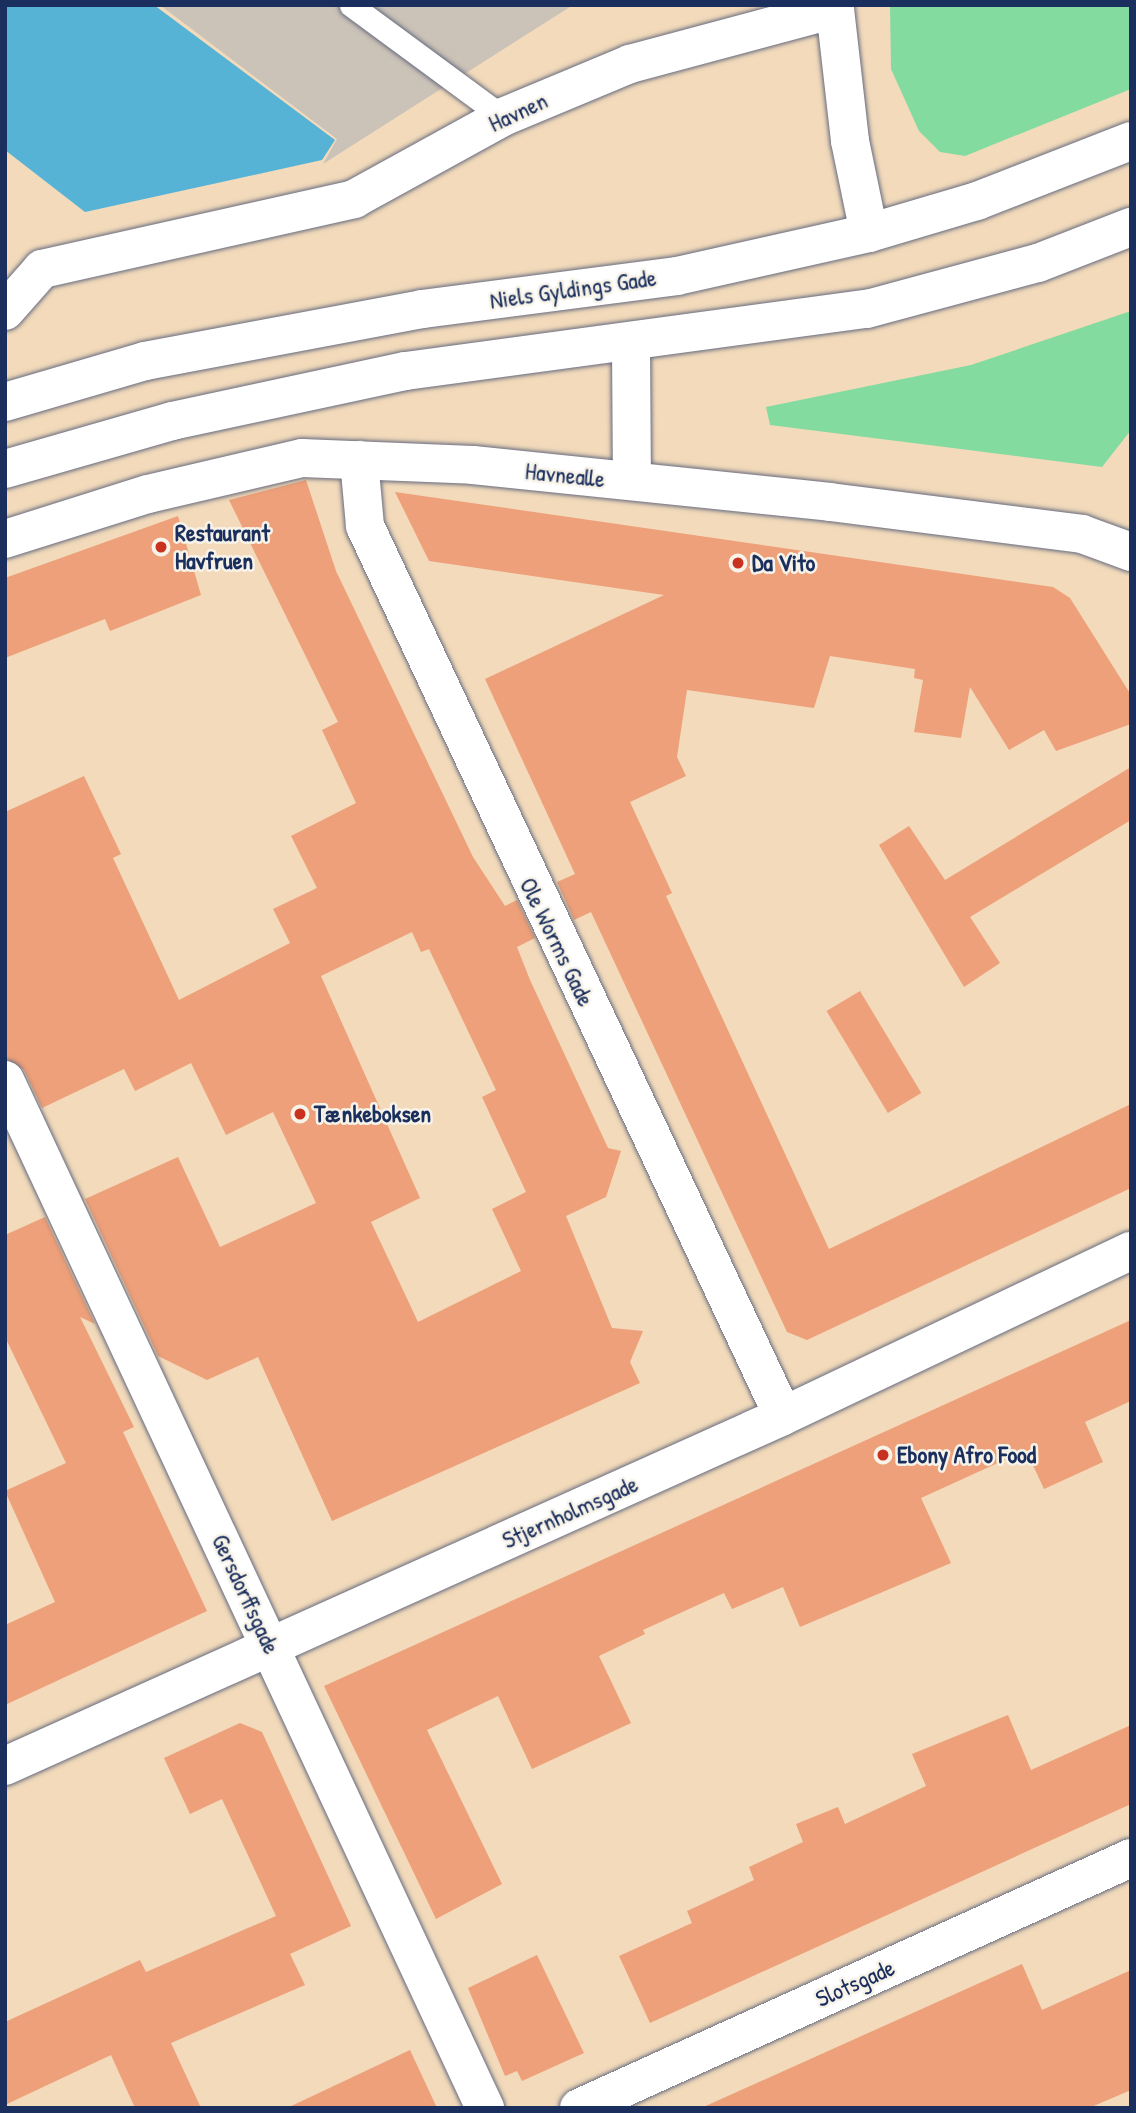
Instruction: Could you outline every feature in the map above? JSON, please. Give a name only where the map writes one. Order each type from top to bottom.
[{"type":"street","name":"Havnen","points":[[5,311],[42,269],[354,199],[503,117],[642,60],[835,7],[850,141],[869,233]]},
{"type":"street","name":"Niels Gyldings Gade","points":[[5,402],[145,361],[423,309],[677,276],[869,233],[990,196],[1131,141]]},
{"type":"street","points":[[5,469],[172,421],[406,371],[631,345],[867,309],[1038,263],[1131,228]]},
{"type":"street","points":[[631,345],[632,481]]},
{"type":"street","name":"Havnealle","points":[[5,539],[148,494],[302,458],[632,481],[1082,534],[1131,552]]},
{"type":"street","name":"Ole Worms Gade","points":[[359,460],[365,526],[783,1416]]},
{"type":"street","name":"Gersdorffsgade","points":[[5,1080],[485,2108]]},
{"type":"street","name":"Stjernholmsgade","points":[[5,1766],[783,1416],[1131,1251]]},
{"type":"street","name":"Slotsgade","points":[[579,2108],[1131,1858]]},
{"type":"lane","points":[[351,5],[503,117]]},
{"type":"shaded area","points":[[160,5],[573,5],[323,164],[337,139]]},
{"type":"green space","points":[[890,5],[1131,5],[1131,89],[965,156],[940,152],[919,131],[891,69]]},
{"type":"green space","points":[[1131,311],[1131,430],[1102,467],[770,425],[766,407],[971,365]]},
{"type":"water","points":[[5,5],[154,5],[335,140],[322,160],[85,212],[5,150]]},
{"type":"building","points":[[306,480],[336,571],[473,857],[505,906],[517,900],[535,938],[517,947],[530,980],[608,1148],[621,1151],[606,1197],[566,1216],[612,1328],[643,1331],[630,1362],[640,1383],[332,1521],[258,1357],[207,1380],[158,1356],[85,1199],[178,1157],[220,1247],[316,1203],[273,1112],[226,1135],[191,1063],[135,1091],[124,1069],[42,1108],[24,1070],[5,1058],[5,812],[84,776],[121,854],[113,858],[179,1000],[290,943],[273,909],[317,888],[291,836],[356,803],[322,730],[338,722],[229,500]],"holes":[[[412,932],[421,952],[429,949],[496,1090],[482,1097],[526,1192],[492,1209],[521,1271],[418,1322],[371,1222],[420,1198],[321,976]]]},
{"type":"building","points":[[395,492],[1053,587],[1070,598],[1131,695],[1131,724],[1056,751],[1044,730],[1009,750],[970,687],[961,738],[914,732],[923,680],[914,678],[915,669],[830,656],[814,708],[687,690],[677,757],[686,776],[630,802],[672,893],[666,896],[829,1249],[1131,1104],[1131,1188],[807,1340],[787,1332],[591,912],[574,920],[557,882],[575,874],[485,679],[664,595],[429,561]]},
{"type":"building","points":[[178,516],[201,595],[110,631],[105,619],[5,658],[5,578]]},
{"type":"building","points":[[1131,767],[1131,820],[970,917],[1000,963],[964,987],[879,845],[909,826],[945,880]]},
{"type":"building","points":[[860,991],[921,1093],[888,1113],[827,1011]]},
{"type":"building","points":[[45,1217],[95,1324],[80,1317],[134,1427],[123,1432],[207,1611],[5,1705],[5,1625],[55,1602],[5,1491],[66,1463],[5,1337],[5,1235]]},
{"type":"building","points":[[1131,1320],[1131,1401],[1085,1422],[1103,1462],[1044,1489],[1026,1450],[921,1498],[951,1563],[800,1627],[783,1587],[732,1609],[724,1593],[643,1630],[645,1634],[599,1656],[631,1723],[532,1769],[498,1696],[427,1730],[502,1884],[436,1919],[324,1686]]},
{"type":"building","points":[[1008,1715],[1031,1770],[1131,1725],[1131,1804],[650,2023],[619,1956],[692,1923],[687,1911],[754,1880],[749,1867],[803,1842],[796,1824],[838,1807],[845,1824],[926,1786],[912,1754]]},
{"type":"building","points":[[240,1723],[262,1732],[351,1926],[290,1954],[305,1985],[171,2043],[201,2108],[135,2108],[111,2055],[5,2105],[5,2022],[140,1960],[146,1972],[276,1916],[222,1799],[190,1814],[164,1758]]},
{"type":"building","points":[[537,1955],[584,2053],[522,2081],[517,2071],[505,2076],[468,1988]]},
{"type":"building","points":[[1022,1964],[1042,2010],[1131,1970],[1131,2090],[1089,2108],[701,2108]]},
{"type":"building","points":[[410,2050],[437,2108],[287,2108]]},
{"type":"place","name":"Restaurant Havfruen","points":[[161,547]]},
{"type":"place","name":"Da Vito","points":[[738,563]]},
{"type":"place","name":"Tænkeboksen","points":[[300,1114]]},
{"type":"place","name":"Ebony Afro Food","points":[[883,1455]]}]
